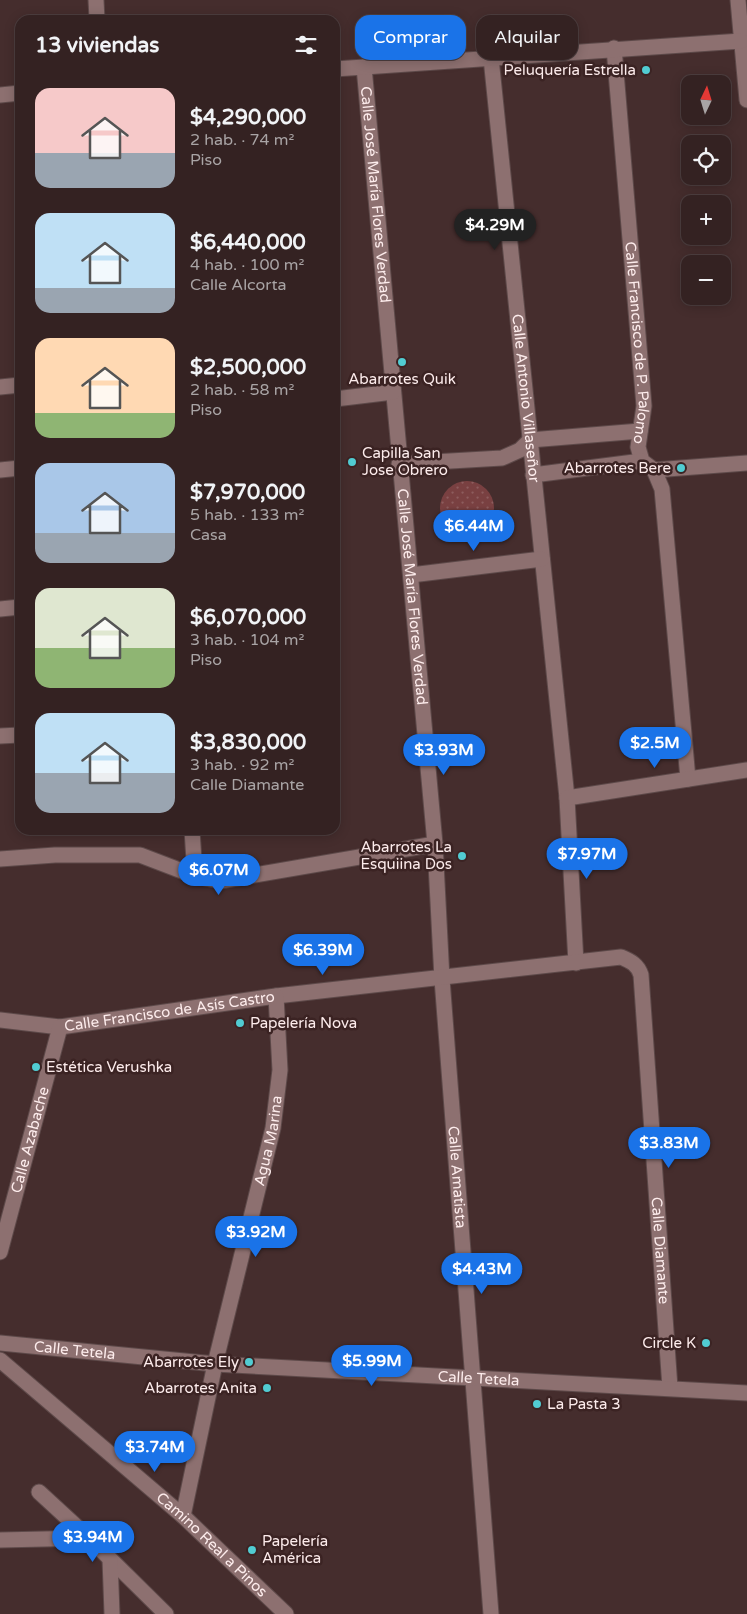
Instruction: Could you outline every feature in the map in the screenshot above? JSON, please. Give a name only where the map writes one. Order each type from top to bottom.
[{"type":"street","points":[[96,0],[97,15]]},
{"type":"street","points":[[738,0],[747,100]]},
{"type":"street","points":[[578,51],[742,40]]},
{"type":"street","name":"Calle Francisco de P. Palomo","points":[[614,48],[644,406],[638,447],[662,489],[688,779]]},
{"type":"street","points":[[340,69],[476,59]]},
{"type":"street","name":"Calle Antonio Villaseñor","points":[[491,60],[567,798],[576,963]]},
{"type":"street","name":"Calle José María Flores Verdad","points":[[364,67],[435,844],[442,979]]},
{"type":"street","points":[[0,94],[15,93]]},
{"type":"street","points":[[0,387],[15,386]]},
{"type":"street","points":[[340,398],[393,392]]},
{"type":"street","points":[[400,464],[502,458],[520,450],[530,440],[640,431]]},
{"type":"street","points":[[533,474],[648,466],[747,462]]},
{"type":"street","points":[[0,464],[0,470],[15,468]]},
{"type":"street","points":[[411,575],[542,559]]},
{"type":"street","points":[[0,609],[15,608]]},
{"type":"street","points":[[0,736],[15,735]]},
{"type":"street","points":[[567,798],[747,770]]},
{"type":"street","points":[[192,835],[195,876]]},
{"type":"street","points":[[0,859],[55,854],[140,855],[195,876],[220,880],[247,877],[435,844]]},
{"type":"street","name":"Calle Francisco de Asís Castro","points":[[0,1020],[60,1026],[276,996],[442,979],[621,957],[635,964]]},
{"type":"street","name":"Calle Diamante","points":[[635,964],[641,975],[670,1388]]},
{"type":"street","name":"Calle Amatista","points":[[442,979],[491,1614]]},
{"type":"street","name":"Agua Marina","points":[[183,1516],[214,1364],[273,1128],[280,1070],[276,996]]},
{"type":"street","name":"Calle Azabache","points":[[0,1252],[60,1026]]},
{"type":"street","name":"Calle Tetela","points":[[0,1343],[214,1364],[747,1393]]},
{"type":"street","name":"Camino Real a Pinos","points":[[0,1360],[183,1516],[286,1614]]},
{"type":"street","points":[[39,1492],[166,1614]]},
{"type":"street","points":[[0,1540],[89,1538]]},
{"type":"street","points":[[110,1559],[112,1614]]},
{"type":"shaded area","points":[[462,481],[472,481],[482,485],[490,493],[494,508],[490,523],[482,531],[472,535],[462,535],[452,531],[444,523],[440,513],[440,503],[444,493],[452,485]]},
{"type":"place","name":"Peluquería Estrella","points":[[646,70]]},
{"type":"place","name":"Abarrotes Quik","points":[[402,362]]},
{"type":"place","name":"Capilla San Jose Obrero","points":[[352,462]]},
{"type":"place","name":"Abarrotes Bere","points":[[681,468]]},
{"type":"place","name":"Abarrotes La Esquiina Dos","points":[[462,856]]},
{"type":"place","name":"Papelería Nova","points":[[240,1023]]},
{"type":"place","name":"Estética Verushka","points":[[36,1067]]},
{"type":"place","name":"Circle K","points":[[706,1343]]},
{"type":"place","name":"Abarrotes Ely","points":[[249,1362]]},
{"type":"place","name":"Abarrotes Anita","points":[[267,1388]]},
{"type":"place","name":"La Pasta 3","points":[[537,1404]]},
{"type":"place","name":"Papelería América","points":[[252,1550]]}]
